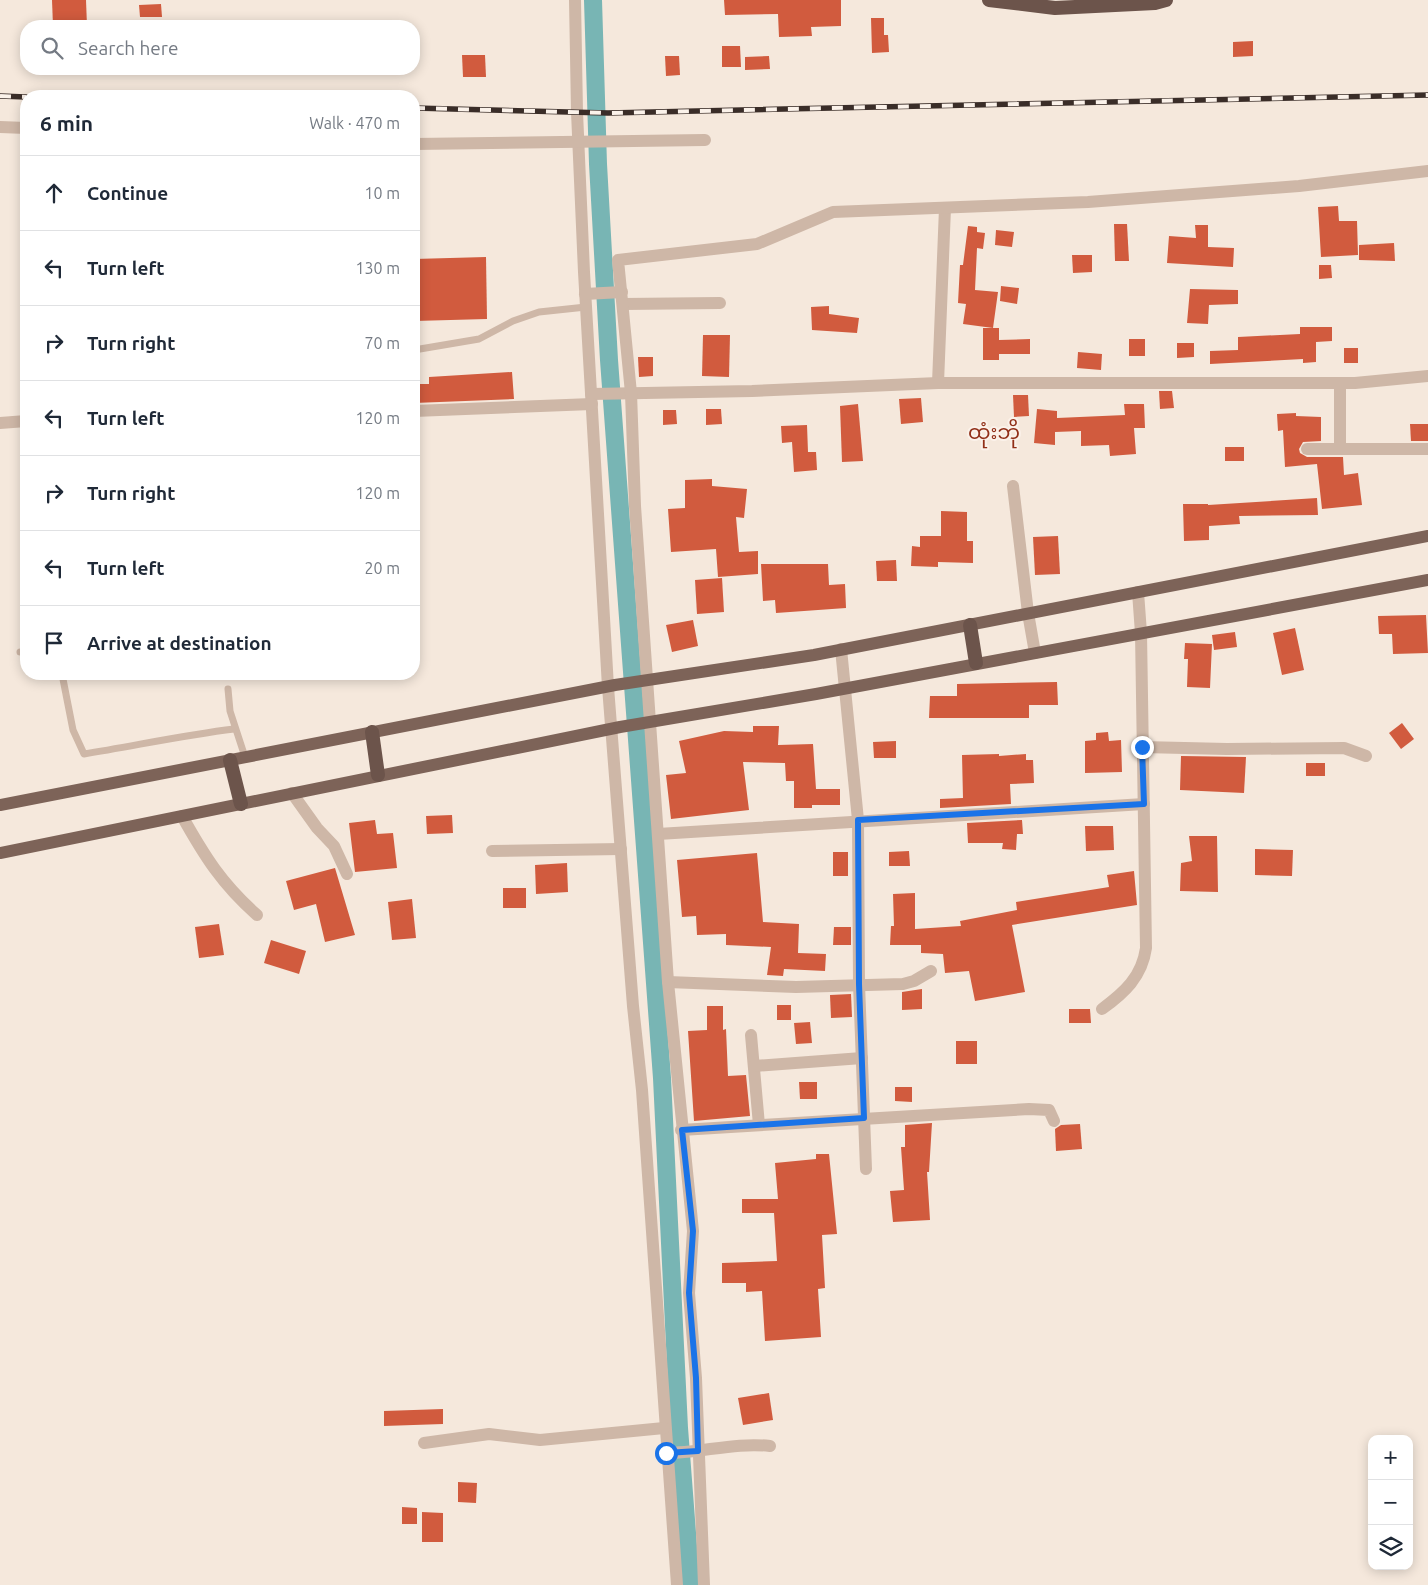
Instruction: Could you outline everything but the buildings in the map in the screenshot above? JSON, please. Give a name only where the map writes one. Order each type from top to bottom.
[{"type":"highway","points":[[989,0],[1055,8],[1094,3],[1155,3],[1166,0]]},
{"type":"highway","points":[[970,625],[976,664]]},
{"type":"highway","points":[[372,732],[378,775]]},
{"type":"highway","points":[[230,760],[241,804]]},
{"type":"main road","points":[[0,805],[612,686],[841,649],[1428,536]]},
{"type":"main road","points":[[0,853],[645,722],[846,688],[1428,580]]},
{"type":"street","points":[[575,0],[593,397],[616,728],[621,849],[642,1090],[664,1428],[669,1453],[677,1585]]},
{"type":"street","points":[[0,127],[20,128]]},
{"type":"street","points":[[420,144],[705,140]]},
{"type":"street","points":[[704,1585],[693,1452],[696,1378],[689,1293],[693,1231],[668,982],[658,834],[645,722],[635,506],[618,296],[618,260],[757,244],[833,212],[1117,200],[1299,186],[1428,171]]},
{"type":"street","points":[[938,383],[945,208]]},
{"type":"street","points":[[588,298],[618,296],[720,303]]},
{"type":"street","points":[[420,411],[627,393],[938,383],[1340,383],[1428,376]]},
{"type":"street","points":[[1340,383],[1340,449]]},
{"type":"street","points":[[0,423],[20,421]]},
{"type":"street","points":[[1307,449],[1428,448]]},
{"type":"street","points":[[1013,486],[1028,613],[1035,653]]},
{"type":"street","points":[[1102,1009],[1123,994],[1138,974],[1144,960],[1146,948],[1141,633],[1138,592]]},
{"type":"street","points":[[841,649],[858,820],[859,984],[866,1168]]},
{"type":"street","points":[[1142,747],[1227,750],[1344,748],[1366,756]]},
{"type":"street","points":[[292,793],[317,828],[334,846],[347,874]]},
{"type":"street","points":[[658,834],[858,820],[1144,804]]},
{"type":"street","points":[[182,816],[208,862],[240,900],[257,915]]},
{"type":"street","points":[[492,851],[621,849]]},
{"type":"street","points":[[668,982],[796,987],[903,984],[914,981],[931,971]]},
{"type":"street","points":[[751,1035],[759,1125]]},
{"type":"street","points":[[754,1066],[862,1058]]},
{"type":"street","points":[[682,1130],[1042,1108],[1050,1110],[1054,1121]]},
{"type":"street","points":[[424,1443],[489,1434],[540,1440],[664,1428]]},
{"type":"street","points":[[669,1453],[693,1452],[740,1445],[770,1446]]},
{"type":"lane","points":[[420,349],[479,339],[513,322],[539,312],[588,298]]},
{"type":"lane","points":[[63,680],[74,730],[84,754],[185,734],[234,728]]},
{"type":"lane","points":[[228,689],[234,728],[245,757]]},
{"type":"waterway","points":[[593,0],[598,164],[609,360],[662,1078],[679,1428],[691,1585]]},
{"type":"railway","points":[[420,108],[608,113],[1428,95]]},
{"type":"railway","points":[[0,96],[20,97]]},
{"type":"district","name":"ထုံးဘို","points":[[994,432]]},
{"type":"route","points":[[666,1453],[698,1451],[696,1378],[689,1293],[693,1231],[682,1130],[864,1118],[859,984],[858,820],[1144,804],[1142,747]]}]
